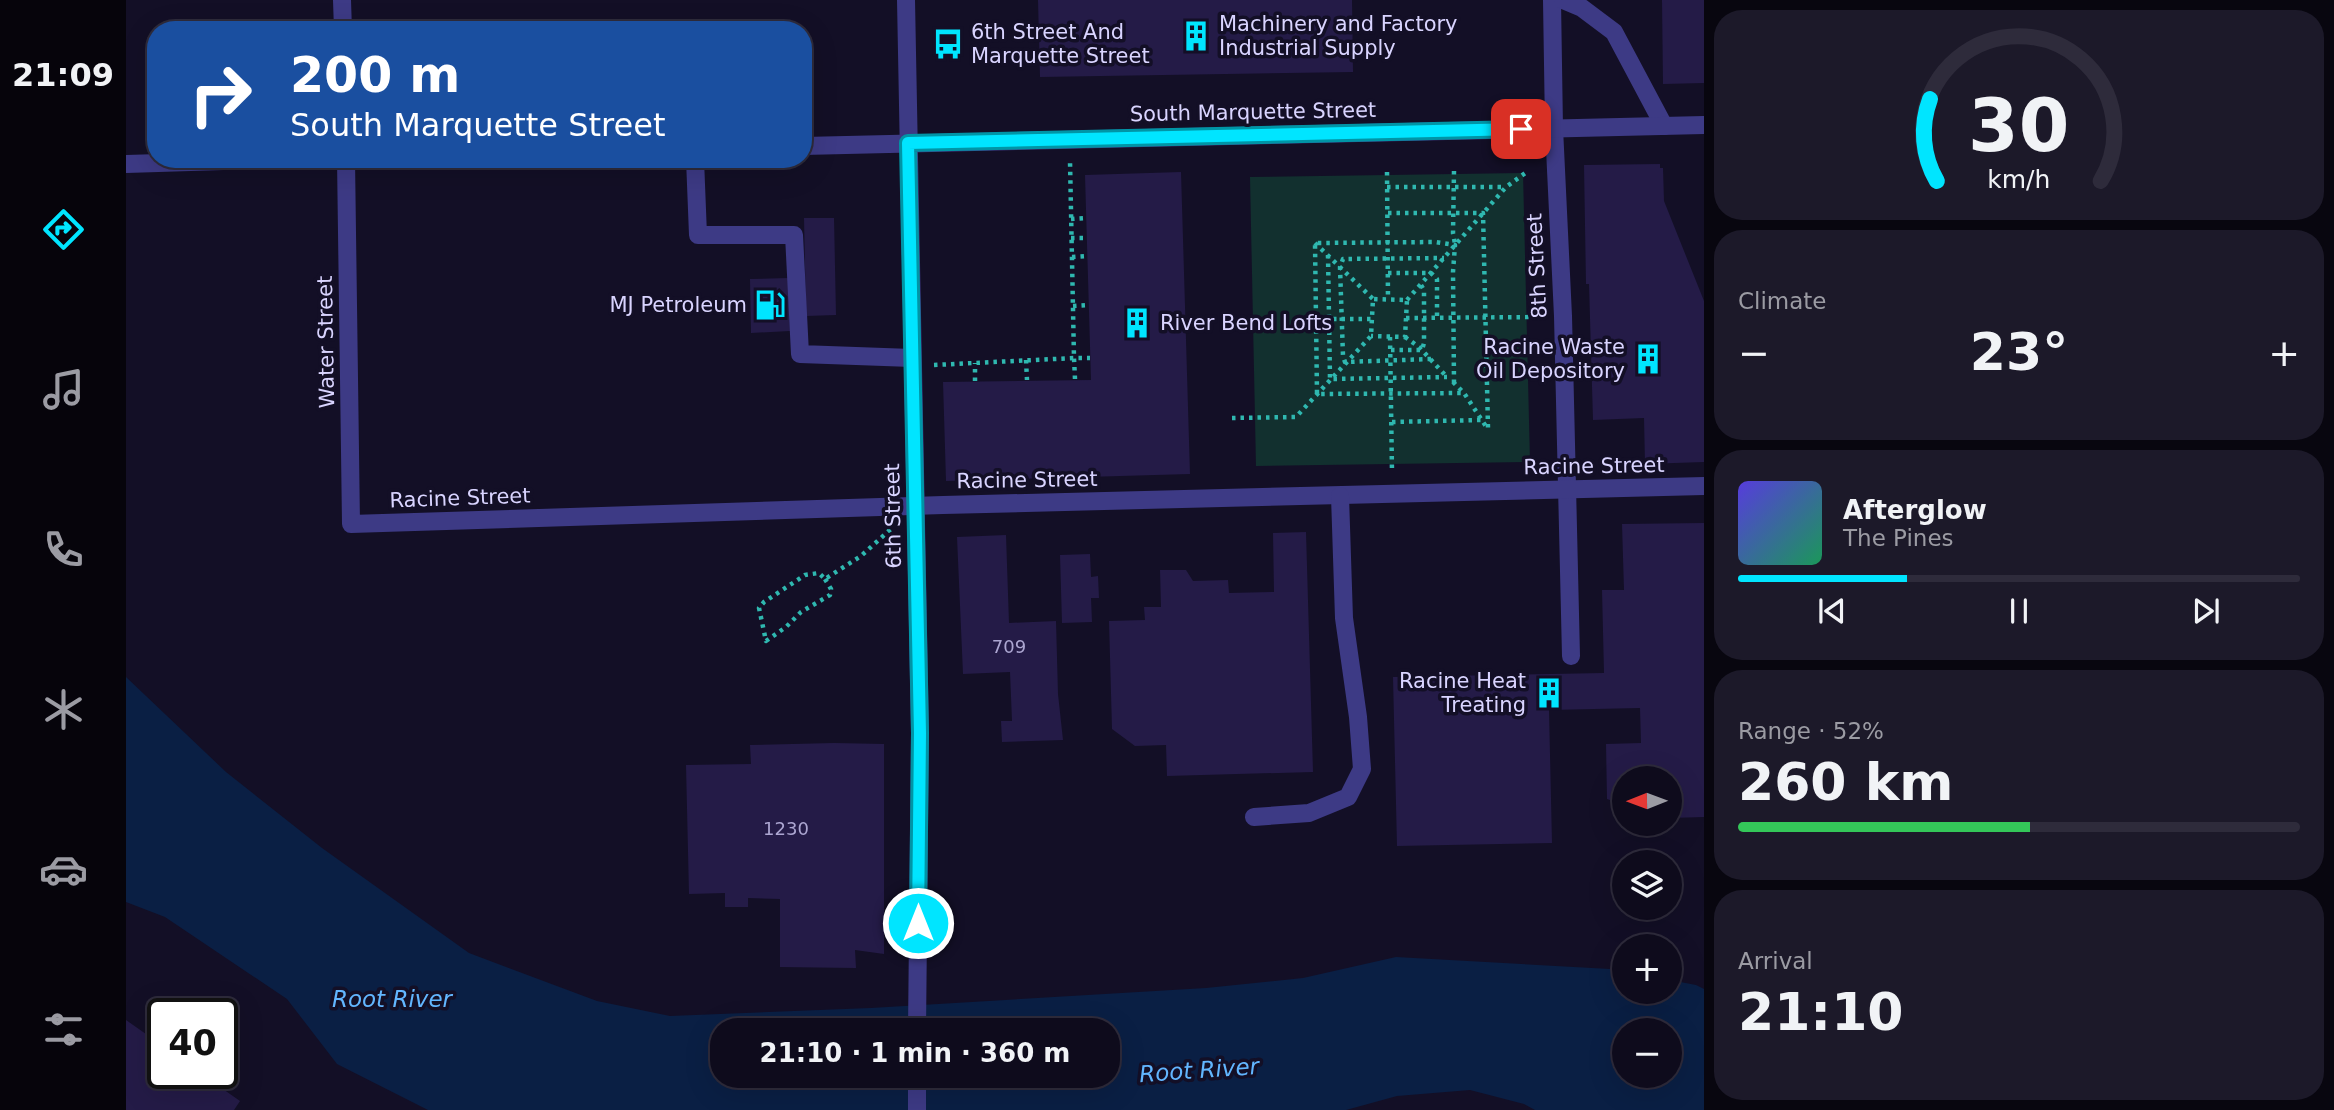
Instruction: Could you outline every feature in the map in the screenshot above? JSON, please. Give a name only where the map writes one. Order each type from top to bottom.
[{"type":"street","points":[[342,0],[343,21]]},
{"type":"street","name":"6th Street","points":[[906,0],[920,733],[918,1018]]},
{"type":"street","name":"8th Street","points":[[1552,0],[1571,656]]},
{"type":"street","points":[[1563,0],[1582,8],[1614,32],[1664,126]]},
{"type":"street","name":"South Marquette Street","points":[[812,146],[1704,125]]},
{"type":"street","points":[[126,164],[147,163]]},
{"type":"street","name":"Water Street","points":[[346,168],[351,524]]},
{"type":"street","points":[[695,168],[698,236],[794,235],[800,354],[912,362]]},
{"type":"street","name":"Racine Street","points":[[351,524],[916,506],[1704,486]]},
{"type":"street","points":[[1254,817],[1308,813],[1348,797],[1362,769],[1358,717],[1344,618],[1340,496]]},
{"type":"street","points":[[917,1088],[917,1110]]},
{"type":"path","points":[[1069,139],[1075,379]]},
{"type":"path","points":[[1454,171],[1454,383]]},
{"type":"path","points":[[1405,337],[1407,300],[1506,187],[1528,171]]},
{"type":"path","points":[[1387,172],[1388,299]]},
{"type":"path","points":[[1387,187],[1506,187]]},
{"type":"path","points":[[1388,213],[1483,213]]},
{"type":"path","points":[[1371,336],[1405,337],[1422,350],[1464,393],[1488,428],[1483,213]]},
{"type":"path","points":[[1071,219],[1086,218]]},
{"type":"path","points":[[1072,238],[1087,238]]},
{"type":"path","points":[[1315,243],[1436,242],[1455,245]]},
{"type":"path","points":[[1315,243],[1373,299],[1407,300]]},
{"type":"path","points":[[1315,243],[1317,394]]},
{"type":"path","points":[[1328,255],[1330,379]]},
{"type":"path","points":[[1072,257],[1087,256]]},
{"type":"path","points":[[1345,362],[1340,267],[1343,259],[1444,258]]},
{"type":"path","points":[[1388,273],[1431,273],[1437,279],[1437,318]]},
{"type":"path","points":[[1420,285],[1424,290],[1422,350]]},
{"type":"path","points":[[1232,418],[1296,417],[1371,336],[1373,299]]},
{"type":"path","points":[[1073,306],[1089,305]]},
{"type":"path","points":[[1406,318],[1563,316]]},
{"type":"path","points":[[1316,319],[1372,318]]},
{"type":"path","points":[[1390,337],[1392,494]]},
{"type":"path","points":[[1391,350],[1422,350]]},
{"type":"path","points":[[912,362],[975,363],[1090,358]]},
{"type":"path","points":[[1345,362],[1431,359]]},
{"type":"path","points":[[1026,360],[1027,380]]},
{"type":"path","points":[[975,363],[975,381]]},
{"type":"path","points":[[1330,379],[1447,377]]},
{"type":"path","points":[[1317,394],[1464,393]]},
{"type":"path","points":[[1392,422],[1482,420]]},
{"type":"path","points":[[825,579],[870,549],[916,506]]},
{"type":"path","points":[[819,573],[825,579],[831,589],[830,595],[801,612],[766,641],[759,608],[764,602],[805,575],[819,573]]},
{"type":"green space","points":[[1523,173],[1530,462],[1256,466],[1250,177]]},
{"type":"water","name":"Root River","points":[[126,677],[226,772],[322,848],[469,953],[597,1001],[670,1016],[871,1008],[1206,988],[1303,978],[1396,957],[1610,969],[1612,1004],[1682,1004],[1682,982],[1704,989],[1704,1110],[1535,1110],[1524,1104],[1470,1090],[1397,1096],[1346,1110],[428,1110],[337,1064],[287,999],[165,917],[126,902]]},
{"type":"building","name":"Machinery and Factory Industrial Supply","points":[[1038,0],[1352,0],[1353,72],[1040,77]]},
{"type":"building","points":[[1662,0],[1704,0],[1704,83],[1663,84]]},
{"type":"building","name":"Racine Waste Oil Depository","points":[[1660,164],[1660,168],[1663,168],[1664,201],[1704,301],[1704,462],[1645,464],[1644,418],[1593,420],[1589,284],[1586,284],[1584,165]]},
{"type":"building","name":"River Bend Lofts","points":[[1181,172],[1190,474],[946,481],[943,382],[1091,380],[1085,175]]},
{"type":"building","points":[[804,218],[834,218],[836,315],[806,316]]},
{"type":"building","name":"MJ Petroleum","points":[[788,278],[790,331],[751,333],[750,279]]},
{"type":"building","name":"Racine Heat Treating","points":[[1704,523],[1704,817],[1682,818],[1682,766],[1612,766],[1612,801],[1607,799],[1606,744],[1641,743],[1640,708],[1549,710],[1552,843],[1397,846],[1393,677],[1604,673],[1602,590],[1624,590],[1622,524]]},
{"type":"building","points":[[1306,532],[1313,772],[1167,776],[1166,745],[1135,746],[1112,729],[1109,621],[1145,620],[1144,607],[1161,607],[1160,570],[1186,570],[1193,581],[1228,580],[1229,593],[1274,592],[1273,533]]},
{"type":"building","points":[[1006,535],[1009,623],[1056,621],[1058,694],[1063,740],[1002,742],[1001,721],[1012,721],[1010,672],[963,674],[957,537]]},
{"type":"building","points":[[1090,554],[1091,577],[1098,576],[1099,598],[1091,598],[1092,622],[1062,623],[1060,555]]},
{"type":"building","points":[[884,744],[884,954],[855,950],[856,968],[780,967],[780,899],[748,898],[748,907],[725,907],[725,893],[689,894],[686,765],[751,764],[750,745]]},
{"type":"building","points":[[126,1020],[147,1035],[147,1089],[223,1089],[240,1101],[234,1110],[126,1110]]},
{"type":"place","name":"Machinery and Factory Industrial Supply","points":[[1196,36]]},
{"type":"place","name":"6th Street And Marquette Street","points":[[948,44]]},
{"type":"place","name":"MJ Petroleum","points":[[770,305]]},
{"type":"place","name":"River Bend Lofts","points":[[1137,323]]},
{"type":"place","name":"Racine Waste Oil Depository","points":[[1648,359]]},
{"type":"place","name":"Racine Heat Treating","points":[[1549,693]]},
{"type":"route","points":[[918,923],[920,733],[908,143],[1521,129]]}]
